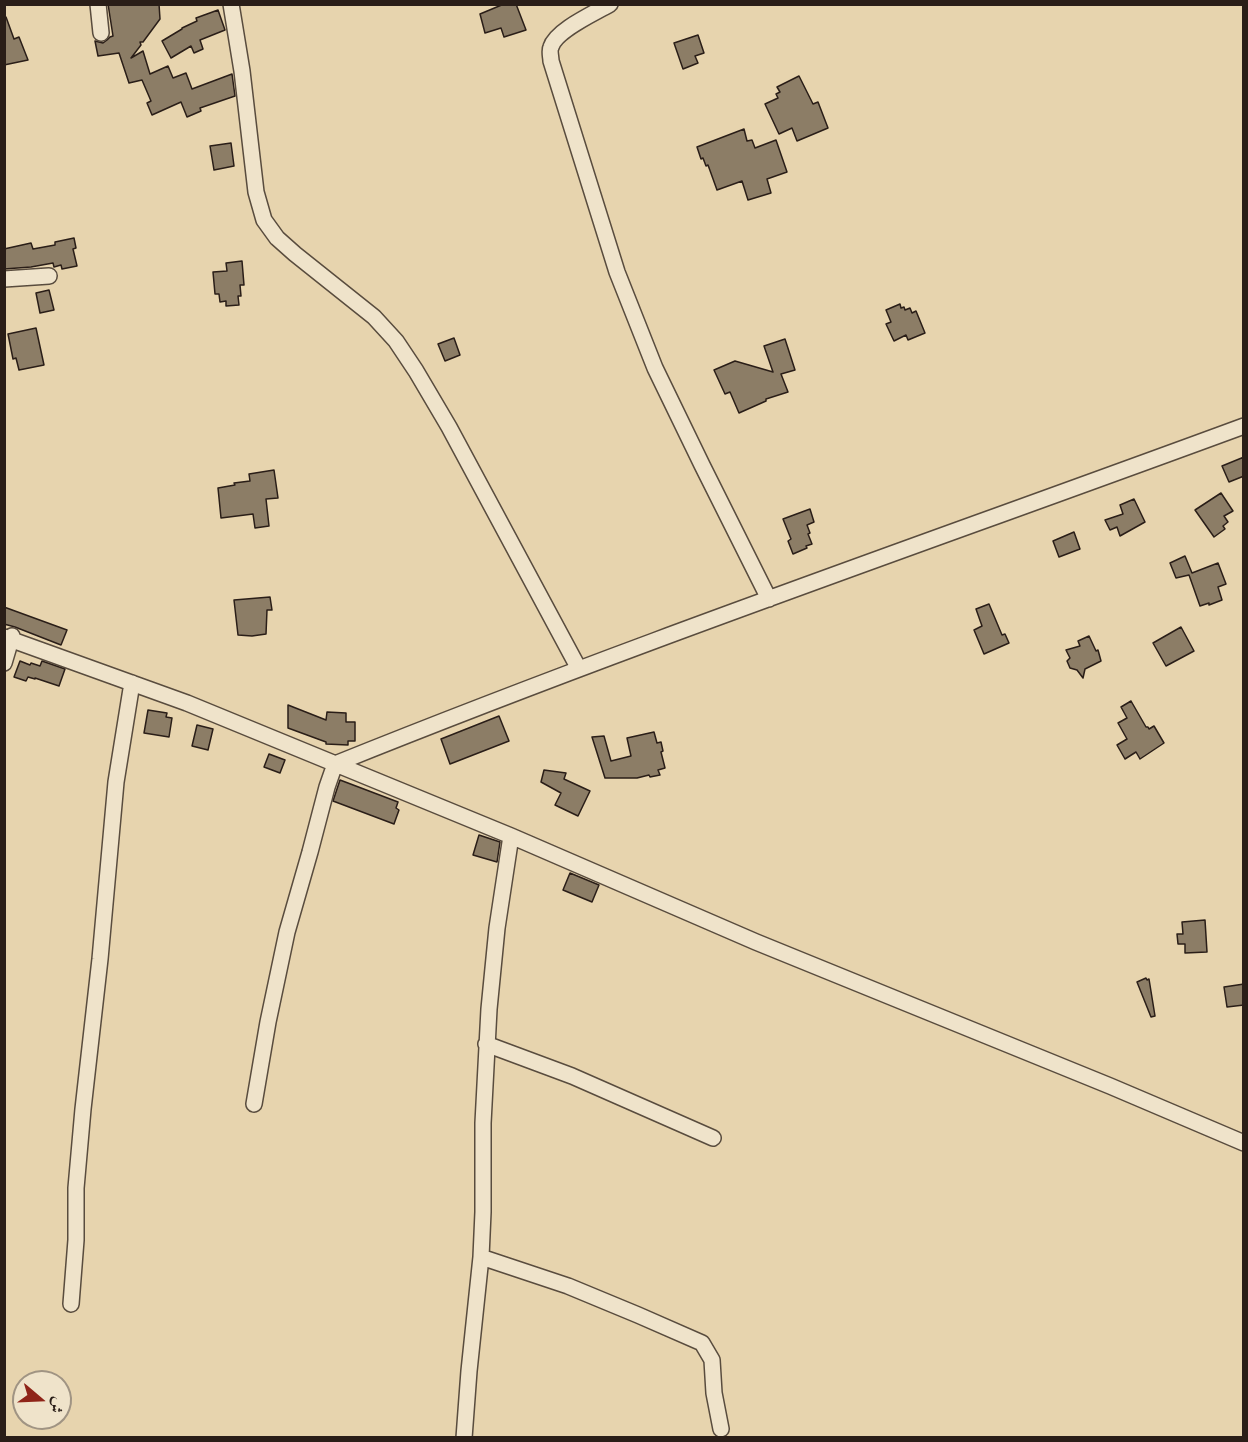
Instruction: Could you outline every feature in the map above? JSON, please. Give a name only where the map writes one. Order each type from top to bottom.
[{"type":"street","points":[[98,4],[101,33]]},
{"type":"street","points":[[231,4],[242,71],[256,192],[264,220],[277,238],[374,317],[396,341],[449,427],[579,669]]},
{"type":"street","points":[[610,4],[555,39],[550,49],[551,62],[617,272],[655,368],[769,599]]},
{"type":"street","points":[[4,279],[49,276]]},
{"type":"street","points":[[254,1104],[287,932],[335,764],[579,669],[1244,426]]},
{"type":"street","points":[[4,663],[9,637],[187,704],[511,836],[756,942],[1244,1143]]},
{"type":"street","points":[[71,1304],[76,1240],[76,1188],[82,1120],[116,782],[132,683]]},
{"type":"street","points":[[464,1437],[481,1257],[486,1044],[497,928],[511,836]]},
{"type":"street","points":[[486,1044],[572,1076],[713,1138]]},
{"type":"street","points":[[481,1257],[568,1286],[702,1343],[712,1360],[714,1393],[721,1429]]},
{"type":"building","points":[[108,4],[159,4],[160,19],[143,42],[140,42],[141,45],[131,58],[143,51],[150,74],[168,66],[173,78],[186,73],[192,89],[232,74],[235,96],[200,108],[201,111],[187,117],[181,102],[152,115],[147,103],[151,101],[142,80],[129,83],[119,53],[98,56],[95,41],[103,43],[113,36]]},
{"type":"building","points":[[504,4],[516,4],[526,30],[504,37],[501,28],[485,33],[480,14]]},
{"type":"building","points":[[218,10],[225,30],[200,40],[203,49],[194,53],[191,46],[171,58],[162,41],[197,21],[196,18]]},
{"type":"building","points":[[6,17],[14,39],[19,37],[28,60],[4,65],[4,18]]},
{"type":"building","points":[[698,35],[704,53],[695,56],[698,63],[683,69],[674,43]]},
{"type":"building","points":[[799,76],[813,104],[818,102],[828,128],[797,141],[792,128],[779,134],[765,104],[778,98],[776,94],[780,92],[777,87]]},
{"type":"building","points":[[744,129],[747,141],[752,140],[755,148],[776,140],[787,172],[767,179],[771,193],[748,200],[742,181],[717,190],[708,165],[706,166],[703,158],[701,159],[697,147]]},
{"type":"building","points":[[231,143],[234,166],[214,170],[210,146]]},
{"type":"building","points":[[74,238],[76,248],[73,249],[77,266],[62,269],[61,265],[54,267],[53,263],[4,269],[4,249],[31,243],[33,249],[55,245],[55,242]]},
{"type":"building","points":[[242,261],[244,285],[240,285],[239,305],[226,306],[226,301],[220,302],[219,294],[215,294],[213,272],[227,271],[226,263]]},
{"type":"building","points":[[49,290],[54,310],[40,313],[36,293]]},
{"type":"building","points":[[900,304],[905,310],[910,308],[912,313],[916,311],[925,333],[908,340],[906,335],[894,341],[886,324],[891,322],[886,310]]},
{"type":"building","points":[[36,328],[44,365],[19,370],[16,358],[13,359],[8,334]]},
{"type":"building","points":[[454,338],[460,355],[445,361],[438,344]]},
{"type":"building","points":[[785,339],[795,370],[781,374],[788,392],[766,399],[739,413],[730,392],[725,394],[714,370],[735,361],[773,372],[764,346]]},
{"type":"building","points":[[1244,457],[1244,476],[1229,482],[1222,466]]},
{"type":"building","points":[[274,470],[278,498],[266,499],[269,526],[255,528],[253,514],[221,518],[218,488],[250,481],[249,474]]},
{"type":"building","points":[[1221,493],[1233,511],[1224,516],[1228,522],[1223,526],[1225,529],[1214,537],[1195,510]]},
{"type":"building","points":[[1134,499],[1145,522],[1120,536],[1117,527],[1110,530],[1105,520],[1123,514],[1120,505]]},
{"type":"building","points":[[810,509],[814,522],[807,525],[812,544],[793,554],[788,541],[791,539],[783,519]]},
{"type":"building","points":[[1074,532],[1080,549],[1059,557],[1053,541]]},
{"type":"building","points":[[1185,556],[1192,573],[1218,563],[1226,584],[1218,587],[1222,600],[1200,606],[1189,575],[1176,578],[1170,563]]},
{"type":"building","points":[[270,597],[272,610],[267,610],[266,634],[238,635],[234,600]]},
{"type":"building","points":[[989,604],[1002,635],[1005,634],[1009,643],[984,654],[974,630],[982,626],[976,609]]},
{"type":"building","points":[[4,607],[67,630],[61,645],[4,624]]},
{"type":"building","points":[[1181,627],[1194,651],[1166,666],[1153,643]]},
{"type":"building","points":[[1089,636],[1096,651],[1098,650],[1101,661],[1085,669],[1083,678],[1077,670],[1070,668],[1067,661],[1070,658],[1066,650],[1080,646],[1078,641]]},
{"type":"building","points":[[20,661],[40,666],[42,661],[65,669],[59,686],[35,678],[28,677],[26,681],[14,677]]},
{"type":"building","points":[[1131,701],[1146,727],[1149,729],[1154,726],[1164,743],[1140,759],[1136,752],[1125,759],[1117,745],[1127,739],[1118,723],[1127,718],[1121,707]]},
{"type":"building","points":[[288,705],[326,720],[327,712],[346,713],[346,722],[355,722],[355,741],[348,741],[348,745],[326,744],[326,742],[288,728]]},
{"type":"building","points":[[148,710],[167,713],[166,717],[172,718],[169,737],[144,733]]},
{"type":"building","points":[[499,716],[509,741],[450,764],[441,739]]},
{"type":"building","points":[[197,725],[213,729],[208,750],[192,746]]},
{"type":"building","points":[[654,732],[657,743],[661,742],[663,751],[661,752],[665,768],[658,770],[660,775],[605,778],[592,737],[604,736],[611,761],[631,756],[627,738]]},
{"type":"building","points":[[269,754],[285,760],[280,773],[264,767]]},
{"type":"building","points":[[544,770],[566,773],[564,779],[590,791],[578,816],[555,805],[561,793],[541,782]]},
{"type":"building","points":[[340,780],[398,802],[396,808],[399,810],[394,824],[333,801]]},
{"type":"building","points":[[479,835],[500,842],[497,862],[473,855]]},
{"type":"building","points":[[570,873],[599,885],[592,902],[563,890]]},
{"type":"building","points":[[1205,920],[1207,952],[1185,953],[1185,944],[1178,944],[1177,934],[1183,934],[1182,922]]},
{"type":"building","points":[[1149,979],[1155,1016],[1151,1017],[1137,982]]},
{"type":"building","points":[[1244,984],[1244,1005],[1227,1007],[1224,987]]}]
